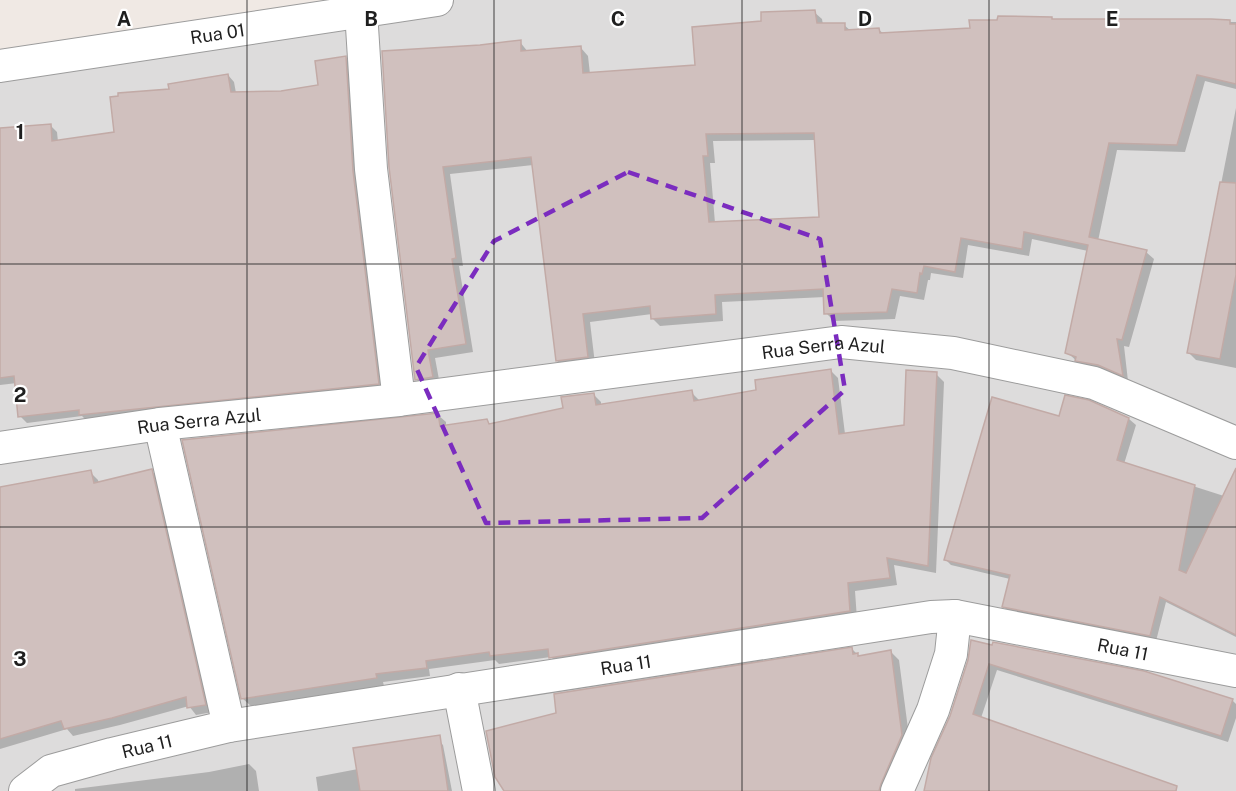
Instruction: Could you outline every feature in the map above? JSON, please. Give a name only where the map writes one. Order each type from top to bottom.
[{"type":"street","name":"Rua 01","points":[[0,66],[437,0]]},
{"type":"street","points":[[362,11],[371,170],[399,400]]},
{"type":"street","name":"Rua Serra Azul","points":[[0,448],[160,424],[399,400],[841,342],[953,354],[1094,382],[1236,443]]},
{"type":"street","points":[[160,424],[229,726]]},
{"type":"street","points":[[897,791],[933,710],[951,654],[955,616]]},
{"type":"street","name":"Rua 11","points":[[25,791],[51,771],[229,726],[931,617],[955,616],[1236,670]]},
{"type":"street","points":[[459,689],[479,791]]},
{"type":"highlighted area","points":[[628,172],[820,239],[845,390],[702,518],[486,523],[416,367],[494,241]]},
{"type":"shaded area","points":[[437,0],[1236,0],[1236,791],[0,791],[0,66]]},
{"type":"building","points":[[815,10],[817,23],[845,23],[845,30],[879,28],[880,33],[970,28],[969,20],[997,20],[998,16],[1052,17],[1052,19],[1211,19],[1230,20],[1230,24],[1236,24],[1236,84],[1197,75],[1177,145],[1109,143],[1089,237],[1147,250],[1122,340],[1117,339],[1123,376],[1098,365],[1075,361],[1076,357],[1065,353],[1088,245],[1024,232],[1022,249],[961,238],[955,272],[924,266],[922,274],[920,273],[917,293],[892,289],[887,312],[824,314],[823,289],[715,295],[716,314],[651,319],[650,306],[583,314],[588,357],[556,361],[531,157],[443,167],[456,258],[452,259],[466,344],[428,350],[433,377],[415,380],[389,167],[382,51],[521,40],[521,51],[581,46],[583,73],[695,65],[692,27],[761,21],[761,12]],"holes":[[[814,133],[819,217],[709,222],[703,156],[708,156],[706,134]]]},
{"type":"building","points":[[346,56],[353,171],[379,384],[79,415],[79,410],[18,417],[14,376],[0,378],[0,128],[51,124],[52,141],[114,132],[110,97],[118,96],[118,93],[169,89],[168,84],[228,74],[231,92],[281,91],[318,85],[315,61]]},
{"type":"building","points":[[1220,182],[1236,183],[1236,275],[1220,359],[1187,353]]},
{"type":"building","points":[[831,369],[839,434],[904,425],[906,370],[937,372],[928,566],[887,558],[890,578],[848,583],[850,611],[549,658],[548,649],[490,656],[489,652],[426,661],[427,668],[376,674],[377,678],[241,699],[182,440],[438,413],[440,426],[487,419],[489,424],[563,408],[561,397],[594,393],[596,405],[692,390],[694,401],[756,390],[755,380]]},
{"type":"building","points":[[1065,395],[1089,400],[1129,418],[1117,460],[1195,485],[1179,570],[1186,573],[1236,468],[1236,635],[1160,597],[1150,636],[1002,607],[1010,575],[944,560],[992,397],[1059,416]]},
{"type":"building","points":[[152,469],[206,705],[187,708],[186,697],[64,729],[61,721],[0,739],[0,487],[91,470],[94,483]]},
{"type":"building","points":[[971,640],[992,645],[993,642],[1144,671],[1233,699],[1221,736],[989,664],[973,714],[1177,786],[1176,791],[924,791],[931,758],[950,716],[968,660]]},
{"type":"building","points":[[852,647],[853,654],[858,653],[858,656],[891,650],[902,735],[879,791],[504,791],[495,777],[486,731],[556,713],[554,694]]},
{"type":"building","points":[[440,735],[448,791],[360,791],[353,748]]}]
